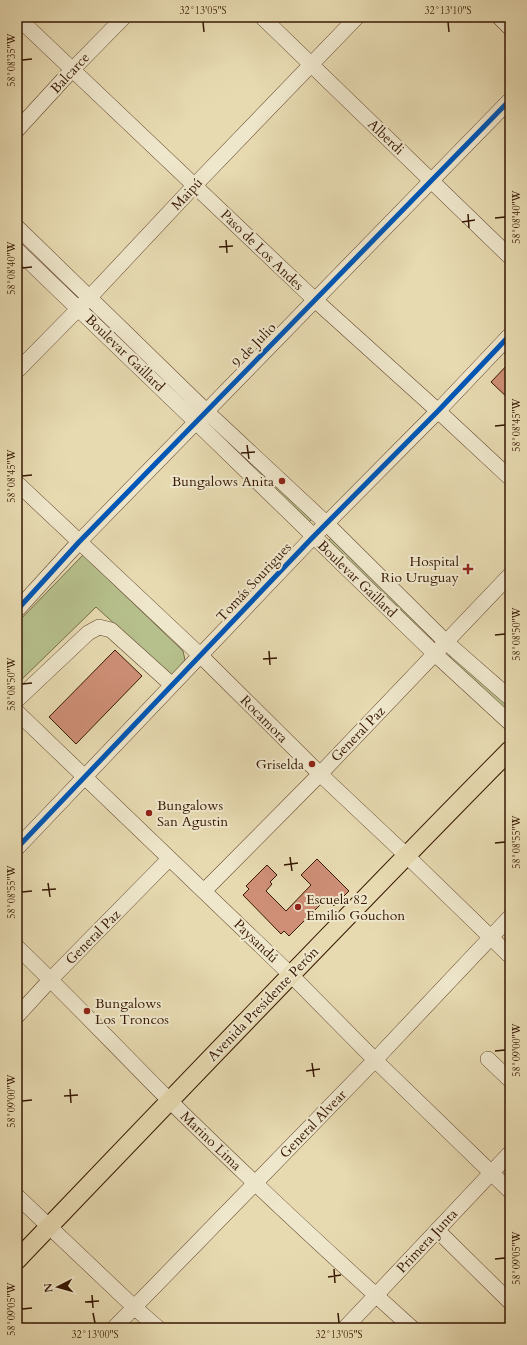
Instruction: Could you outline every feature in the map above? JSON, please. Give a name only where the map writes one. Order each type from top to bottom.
[{"type":"main road","name":"Avenida Presidente Perón","points":[[17,1260],[169,1100],[406,855],[510,750]]},
{"type":"street","name":"Paso de Los Andes","points":[[17,17],[315,300],[510,478]]},
{"type":"street","name":"Balcarce","points":[[17,130],[72,70],[124,17]]},
{"type":"street","name":"Alberdi","points":[[262,17],[510,257]]},
{"type":"street","name":"Maipú","points":[[17,371],[89,298],[194,186],[357,17]]},
{"type":"street","points":[[499,17],[510,28]]},
{"type":"street","name":"9 de Julio","points":[[17,610],[79,542],[510,100]]},
{"type":"street","name":"Boulevar Gaillard","points":[[17,227],[89,298],[314,537],[435,654],[510,722]]},
{"type":"street","name":"Boulevar Gaillard","points":[[17,250],[78,308],[327,524],[446,642],[510,698]]},
{"type":"street","name":"Tomás Sourigues","points":[[17,848],[314,537],[438,411],[510,335]]},
{"type":"street","name":"Rocamora","points":[[17,483],[201,656],[320,774],[510,956]]},
{"type":"street","name":"General Paz","points":[[204,891],[320,774],[510,575]]},
{"type":"street","points":[[17,700],[88,633],[99,627],[111,630],[172,685]]},
{"type":"street","name":"Paysandú","points":[[17,712],[291,975],[375,1060],[510,1191]]},
{"type":"street","name":"General Paz","points":[[17,1016],[51,979],[169,859]]},
{"type":"street","name":"General Alvear","points":[[114,1328],[375,1060],[510,917]]},
{"type":"street","name":"Marino Lima","points":[[17,947],[51,979],[169,1100],[255,1184],[412,1328]]},
{"type":"street","points":[[488,1059],[510,1080]]},
{"type":"street","name":"Primera Junta","points":[[345,1328],[510,1153]]},
{"type":"street","points":[[17,1196],[158,1328]]},
{"type":"street","points":[[437,1230],[510,1302]]},
{"type":"green space","points":[[211,419],[314,517],[308,523],[205,425]]},
{"type":"green space","points":[[333,536],[436,634],[430,640],[327,542]]},
{"type":"green space","points":[[83,555],[183,651],[185,660],[172,676],[96,607],[17,684],[17,623]]},
{"type":"green space","points":[[453,652],[510,704],[510,715],[447,659]]},
{"type":"building","points":[[510,362],[510,400],[491,382]]},
{"type":"building","points":[[115,650],[142,676],[76,744],[49,717]]},
{"type":"building","points":[[317,859],[349,891],[334,906],[327,898],[289,936],[284,931],[281,934],[243,895],[249,889],[246,886],[267,865],[277,875],[270,882],[272,884],[266,891],[286,911],[311,885],[301,875]]},
{"type":"cycle path","points":[[17,610],[79,542],[510,100]]},
{"type":"cycle path","points":[[17,848],[313,537],[438,411],[510,335]]},
{"type":"place","name":"Bungalows Anita","points":[[282,481]]},
{"type":"place","name":"Hospital Rio Uruguay","points":[[468,569]]},
{"type":"place","name":"Griselda","points":[[312,764]]},
{"type":"place","name":"Bungalows San Agustin","points":[[149,813]]},
{"type":"place","name":"Escuela 82 Emilio Gouchon","points":[[298,907]]},
{"type":"place","name":"Bungalows Los Troncos","points":[[87,1011]]}]
